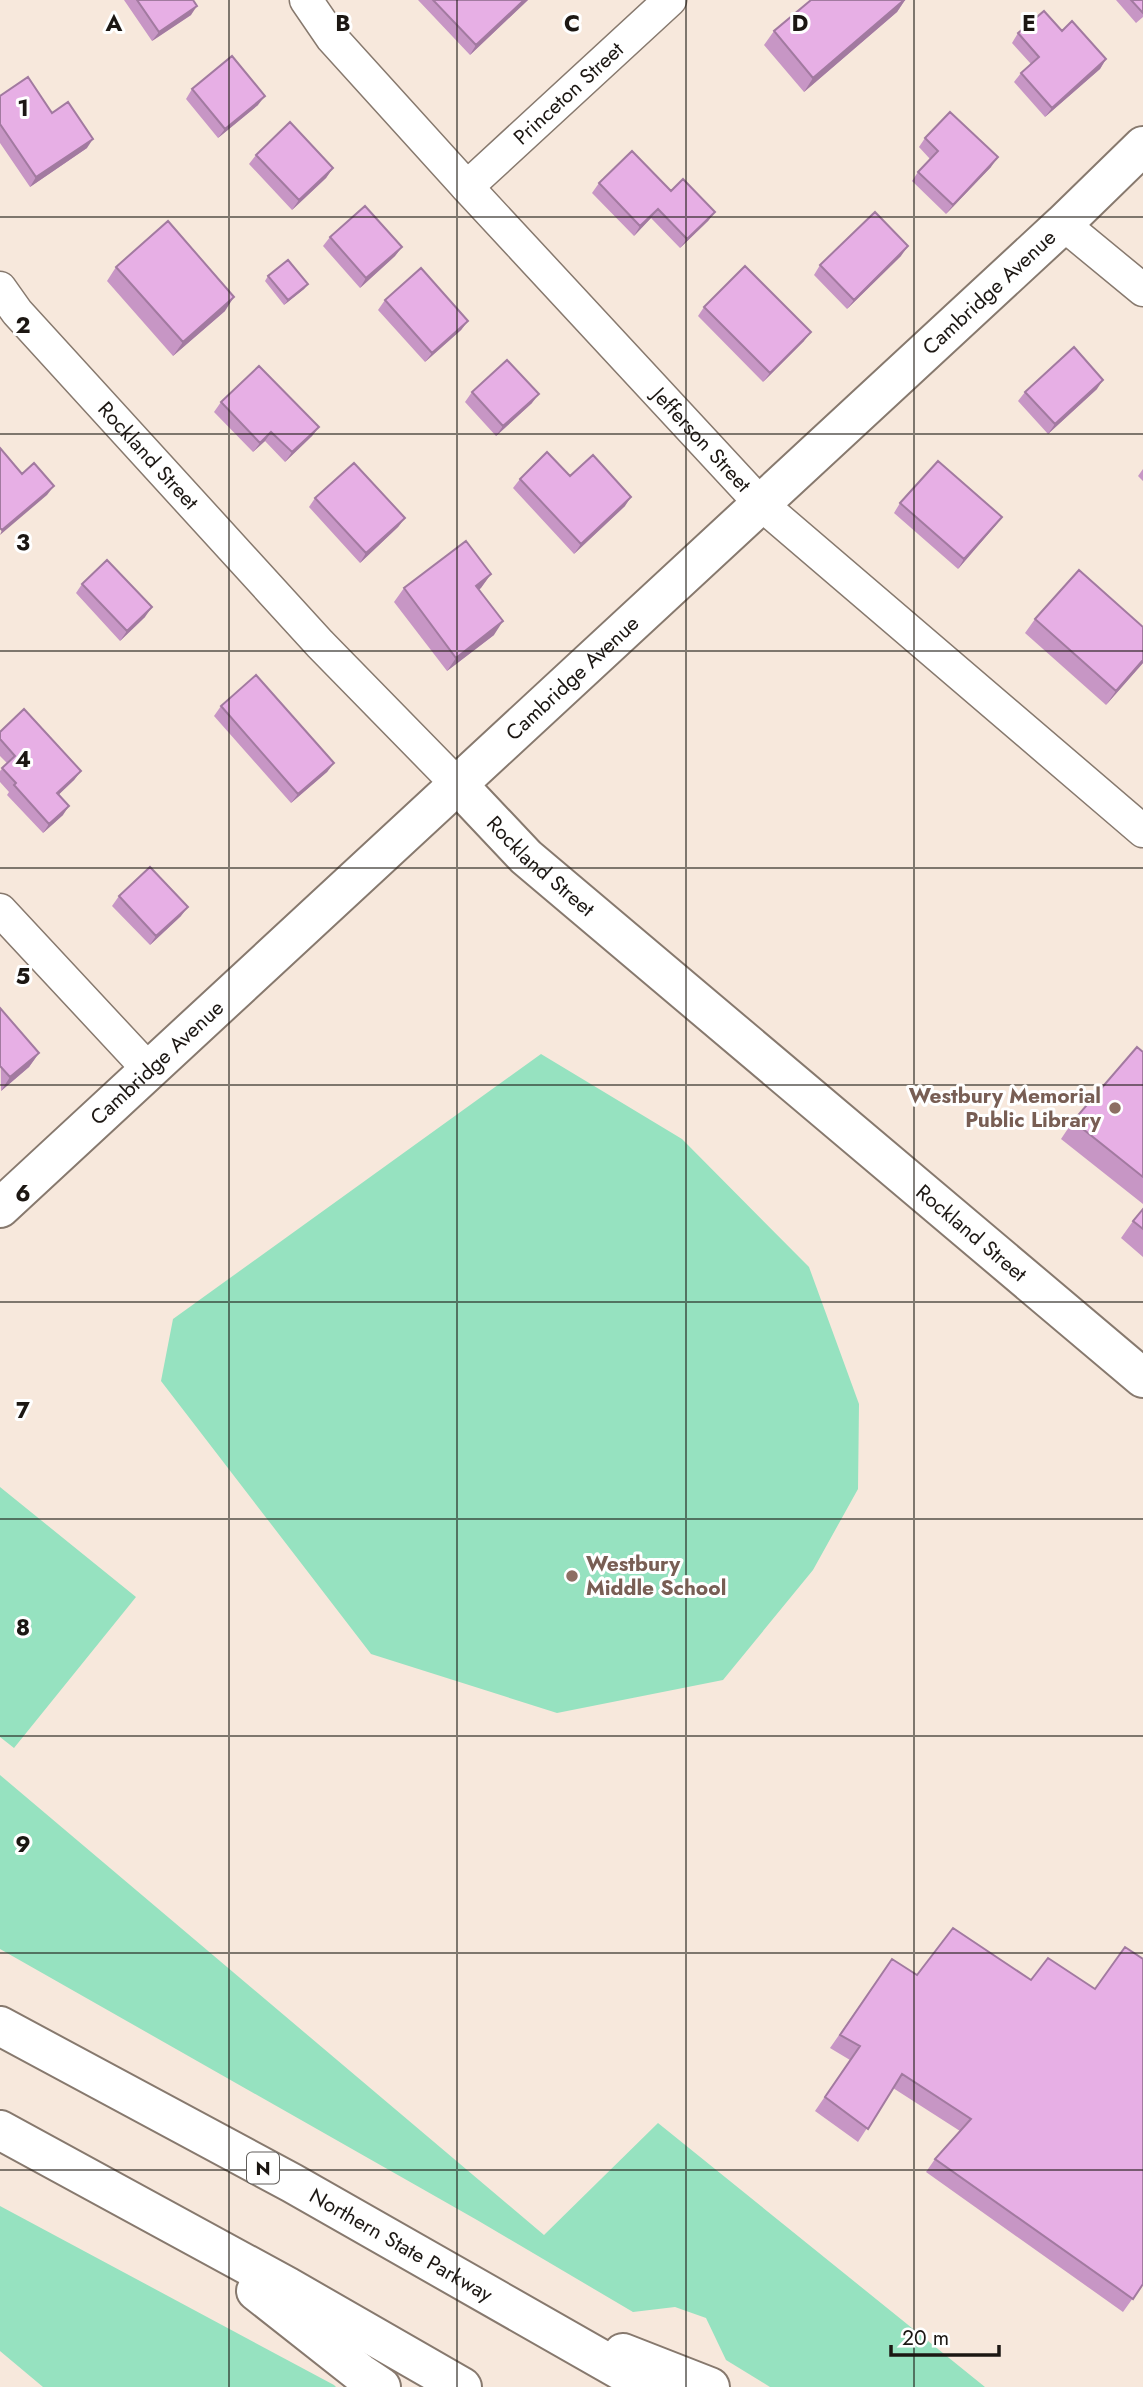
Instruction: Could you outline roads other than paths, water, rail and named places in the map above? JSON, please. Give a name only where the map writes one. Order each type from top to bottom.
[{"type":"main road","name":"Cambridge Avenue","points":[[0,1208],[1063,224],[1143,146]]},
{"type":"main road","name":"Rockland Street","points":[[458,785],[526,857],[1143,1378]]},
{"type":"main road","name":"Northern State Parkway","points":[[0,2026],[281,2177],[650,2387]]},
{"type":"main road","points":[[0,2130],[288,2287],[462,2387]]},
{"type":"main road","points":[[172,2225],[360,2374],[381,2387]]},
{"type":"main road","points":[[524,2314],[710,2387]]},
{"type":"street","name":"Jefferson Street","points":[[306,0],[332,38],[761,504],[1143,831]]},
{"type":"street","name":"Princeton Street","points":[[467,187],[670,0]]},
{"type":"street","points":[[1063,224],[1143,290]]},
{"type":"street","name":"Rockland Street","points":[[0,288],[17,312],[310,634],[458,785]]},
{"type":"street","points":[[0,910],[150,1071]]},
{"type":"place","name":"Westbury Memorial Public Library","points":[[1115,1108]]},
{"type":"place","name":"Westbury Middle School","points":[[572,1576]]}]
